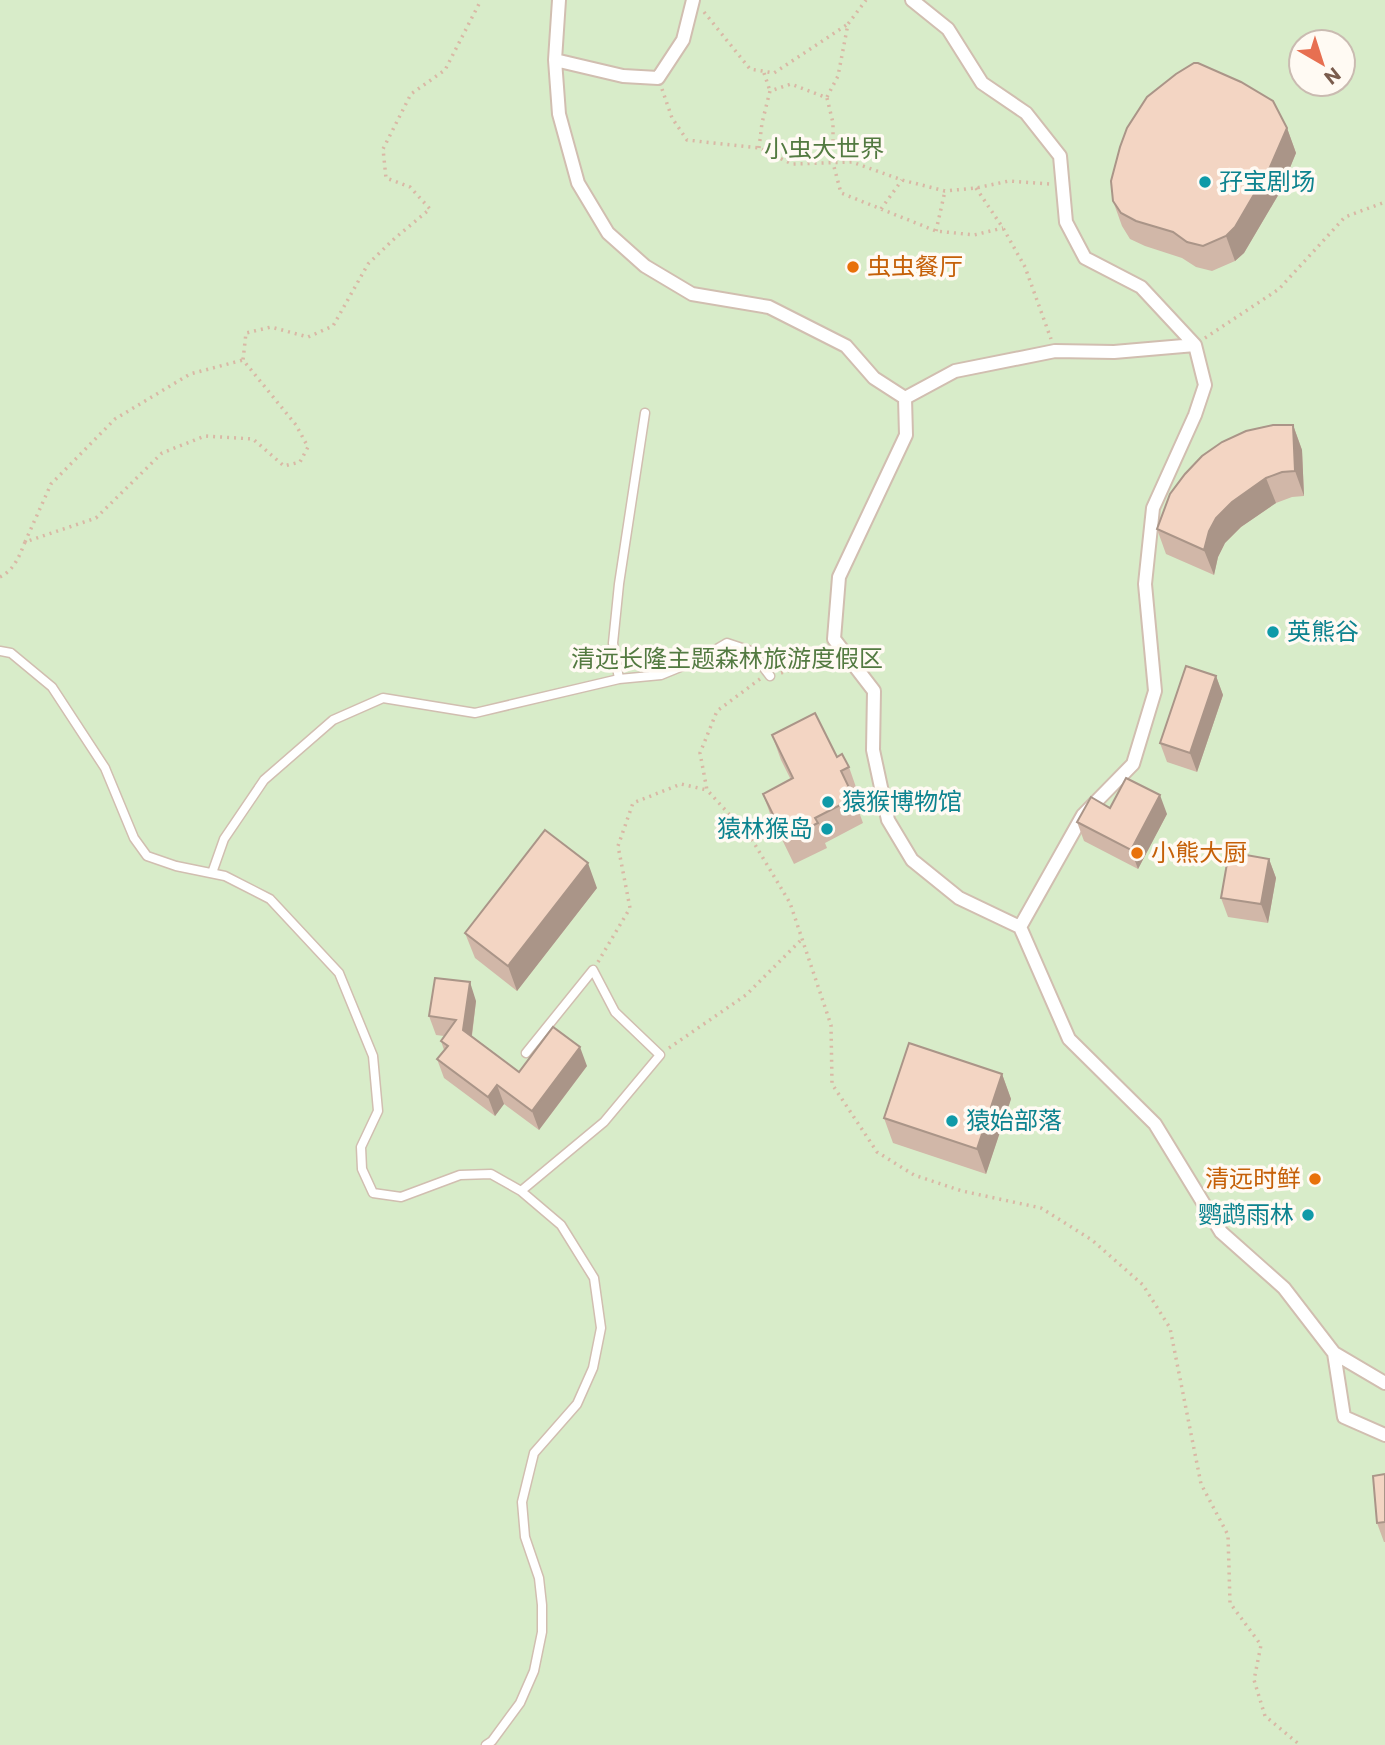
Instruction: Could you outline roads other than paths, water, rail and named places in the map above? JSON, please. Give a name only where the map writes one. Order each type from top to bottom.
[{"type":"street","points":[[559,0],[555,60],[559,114],[578,183],[608,233],[645,266],[692,294],[769,307],[846,346],[874,378],[905,398]]},
{"type":"street","points":[[912,0],[948,29],[982,83],[1026,113],[1060,156],[1066,222],[1085,258],[1142,287],[1195,345],[1205,385],[1195,415],[1153,508],[1145,584],[1155,691],[1133,764],[1083,814],[1020,926]]},
{"type":"street","points":[[555,60],[623,76],[658,78],[684,40],[697,5]]},
{"type":"street","points":[[905,398],[955,371],[1055,351],[1114,352],[1195,345]]},
{"type":"street","points":[[905,398],[906,435],[839,577],[834,639],[874,691],[873,750],[888,820],[912,860],[959,898],[1020,926],[1069,1039],[1155,1124],[1220,1232],[1284,1288],[1334,1353],[1385,1383]]},
{"type":"street","points":[[1334,1353],[1344,1417],[1385,1435]]},
{"type":"lane","points":[[620,679],[612,643],[645,412]]},
{"type":"lane","points":[[212,873],[224,839],[264,780],[333,720],[383,698],[475,713],[620,679],[661,675],[700,659],[727,643],[751,651],[770,676]]},
{"type":"lane","points":[[0,651],[11,653],[52,687],[105,768],[134,838],[147,856],[176,866],[226,876],[270,899],[339,973],[373,1056],[378,1111],[361,1147],[362,1169],[373,1193],[401,1197],[460,1175],[491,1174],[521,1191],[561,1225],[594,1278],[601,1328],[593,1368],[577,1404],[534,1453],[522,1502],[525,1537],[539,1578],[542,1605],[542,1632],[534,1671],[520,1703],[492,1741],[486,1745]]},
{"type":"lane","points":[[521,1191],[604,1122],[660,1055],[615,1012],[593,970],[526,1053]]},
{"type":"place","name":"孖宝剧场","points":[[1205,182]]},
{"type":"place","name":"虫虫餐厅","points":[[853,267]]},
{"type":"place","name":"英熊谷","points":[[1273,632]]},
{"type":"place","name":"猿猴博物馆","points":[[828,802]]},
{"type":"place","name":"猿林猴岛","points":[[827,829]]},
{"type":"place","name":"小熊大厨","points":[[1137,853]]},
{"type":"place","name":"猿始部落","points":[[952,1121]]},
{"type":"place","name":"清远时鲜","points":[[1315,1179]]},
{"type":"place","name":"鹦鹉雨林","points":[[1308,1215]]},
{"type":"park label","name":"小虫大世界","points":[[824,149]]},
{"type":"park label","name":"清远长隆主题森林旅游度假区","points":[[727,659]]}]
